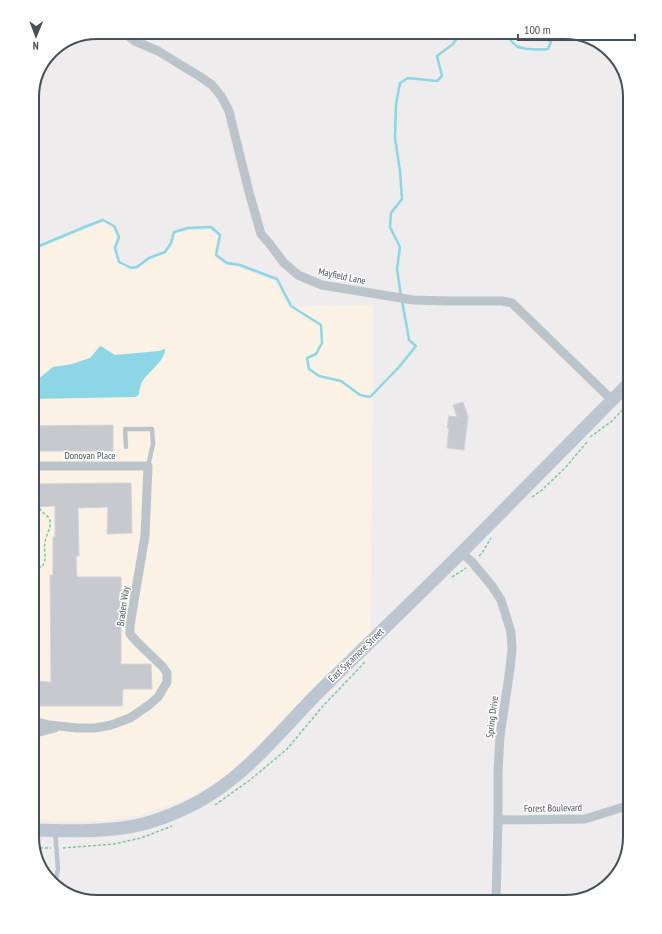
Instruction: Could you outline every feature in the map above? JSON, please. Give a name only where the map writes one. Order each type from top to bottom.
[{"type":"main road","name":"East Sycamore Street","points":[[39,830],[95,830],[129,826],[154,820],[198,802],[236,777],[256,758],[314,696],[461,552],[623,389]]},
{"type":"street","name":"Mayfield Lane","points":[[132,39],[158,51],[199,76],[212,85],[221,96],[229,111],[261,234],[270,243],[284,263],[298,275],[322,285],[413,300],[502,301],[512,303],[612,400]]},
{"type":"street","name":"Donovan Place","points":[[39,466],[148,466]]},
{"type":"street","name":"Braden Way","points":[[39,723],[60,727],[95,728],[112,724],[130,718],[149,705],[158,697],[167,682],[167,673],[163,667],[130,634],[130,626],[145,536],[148,466]]},
{"type":"street","name":"Spring Drive","points":[[461,552],[472,562],[498,595],[504,607],[511,632],[512,649],[500,736],[498,764],[496,895]]},
{"type":"street","name":"Braden Way","points":[[39,732],[60,727]]},
{"type":"street","name":"Forest Boulevard","points":[[498,820],[585,819],[623,806]]},
{"type":"lane","points":[[126,447],[125,429],[152,429],[153,444],[148,466]]},
{"type":"lane","points":[[55,831],[58,869],[56,878]]},
{"type":"path","points":[[530,498],[557,477],[590,438],[612,421],[623,409]]},
{"type":"path","points":[[39,507],[41,511],[48,516],[50,522],[44,547],[46,554],[45,561],[42,567],[39,567]]},
{"type":"path","points":[[476,559],[491,539]]},
{"type":"shaded area","points":[[104,222],[113,227],[117,236],[113,247],[118,262],[130,269],[138,269],[151,259],[165,254],[173,245],[176,234],[187,231],[209,230],[218,236],[214,256],[225,265],[241,268],[274,281],[289,307],[373,305],[371,636],[227,776],[189,798],[143,815],[107,821],[39,821],[39,248]]},
{"type":"water","points":[[101,346],[115,355],[159,351],[165,349],[165,353],[163,358],[144,378],[139,390],[139,395],[135,397],[39,399],[39,378],[53,367],[72,364],[90,358]]},
{"type":"building","points":[[463,402],[468,417],[464,450],[447,448],[449,428],[447,428],[449,416],[457,417],[453,405]]},
{"type":"building","points":[[113,425],[113,451],[39,451],[39,426]]},
{"type":"building","points":[[131,483],[132,533],[107,534],[108,507],[78,508],[79,556],[76,556],[77,577],[121,577],[121,664],[151,664],[152,689],[123,689],[122,706],[39,706],[39,681],[51,682],[50,575],[53,575],[55,506],[39,507],[39,484]]},
{"type":"waterway","points":[[401,296],[397,269],[400,247],[390,227],[391,213],[402,199],[400,171],[395,138],[396,104],[400,83],[408,78],[437,81],[442,76],[437,56],[453,44],[456,39]]},
{"type":"waterway","points":[[510,39],[518,47],[533,50],[548,49],[551,42],[546,39]]},
{"type":"waterway","points":[[39,246],[103,220],[114,226],[119,237],[115,248],[119,262],[131,268],[137,267],[149,258],[165,252],[171,243],[174,232],[188,228],[211,227],[220,235],[216,255],[227,263],[240,265],[277,279],[291,306],[321,325],[322,343],[316,354],[307,358],[309,369],[319,376],[341,381],[360,395],[370,397],[399,367],[416,346],[409,340],[402,301]]}]
